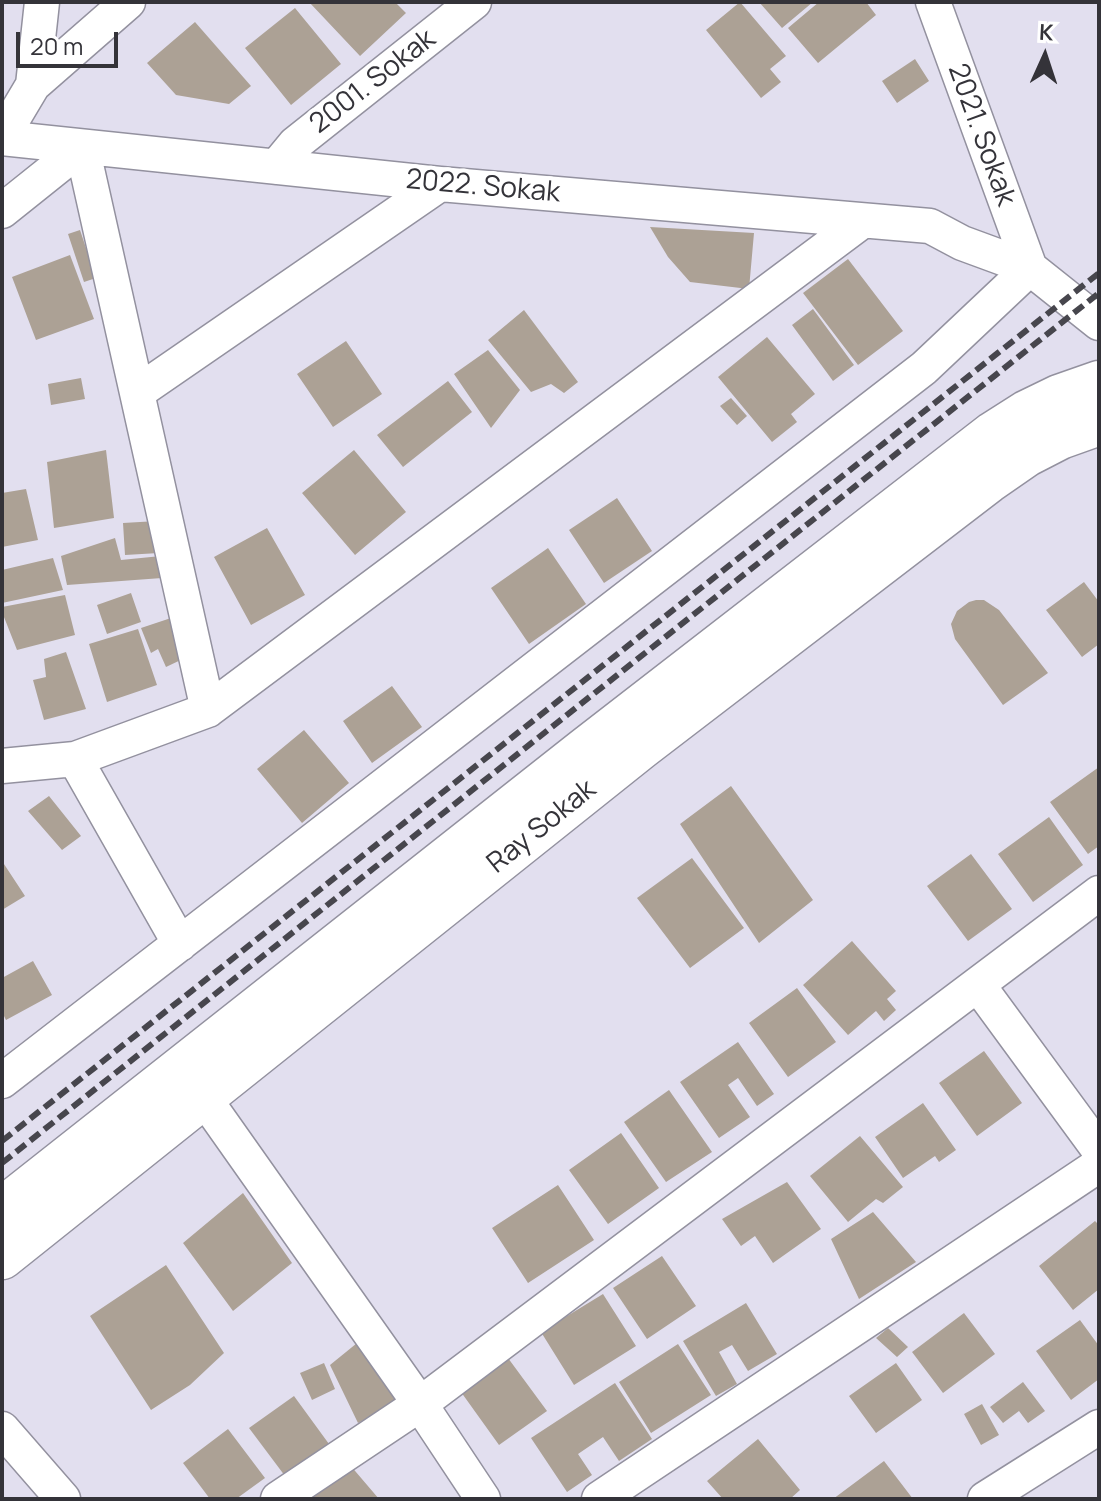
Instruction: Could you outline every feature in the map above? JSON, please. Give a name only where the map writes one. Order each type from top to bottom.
[{"type":"street","points":[[33,85],[42,2]]},
{"type":"street","points":[[2,137],[33,85],[128,2]]},
{"type":"street","name":"2001. Sokak","points":[[276,167],[295,144],[474,2]]},
{"type":"street","name":"2021. Sokak","points":[[933,2],[1030,268]]},
{"type":"street","name":"2022. Sokak","points":[[2,137],[440,184],[930,226],[962,243],[1030,268]]},
{"type":"street","points":[[2,211],[82,147],[208,710]]},
{"type":"street","points":[[138,392],[440,184]]},
{"type":"street","points":[[2,766],[75,759],[208,710],[861,222]]},
{"type":"street","points":[[2,1081],[924,368],[1030,268],[1099,323]]},
{"type":"street","points":[[2,1210],[993,434],[1059,397],[1099,383]]},
{"type":"street","name":"Ray Sokak","points":[[2,1257],[641,747],[988,481],[1049,442],[1099,423]]},
{"type":"street","points":[[75,759],[180,944]]},
{"type":"street","points":[[278,1499],[420,1404],[1099,893]]},
{"type":"street","points":[[978,985],[1099,1150]]},
{"type":"street","points":[[204,1098],[420,1404],[483,1499]]},
{"type":"street","points":[[599,1499],[1099,1165]]},
{"type":"street","points":[[985,1499],[1099,1427]]},
{"type":"street","points":[[2,1429],[63,1499]]},
{"type":"building","points":[[309,2],[395,2],[406,13],[360,56]]},
{"type":"building","points":[[740,2],[786,56],[770,69],[781,82],[761,98],[706,30]]},
{"type":"building","points":[[759,2],[813,2],[782,28]]},
{"type":"building","points":[[819,2],[866,2],[876,15],[818,63],[788,28]]},
{"type":"building","points":[[295,8],[341,64],[291,105],[245,48]]},
{"type":"building","points":[[195,22],[251,86],[229,104],[176,95],[147,63]]},
{"type":"building","points":[[915,59],[929,81],[897,103],[882,81]]},
{"type":"building","points":[[650,227],[754,233],[749,289],[690,282],[668,257]]},
{"type":"building","points":[[80,230],[96,278],[84,282],[68,234]]},
{"type":"building","points":[[70,255],[94,319],[36,340],[12,277]]},
{"type":"building","points":[[848,259],[903,331],[858,365],[803,293]]},
{"type":"building","points":[[813,309],[854,365],[833,381],[792,325]]},
{"type":"building","points":[[524,310],[578,382],[564,393],[551,384],[531,392],[488,340]]},
{"type":"building","points":[[767,337],[815,394],[791,414],[797,422],[772,442],[718,377]]},
{"type":"building","points":[[346,341],[382,394],[333,427],[297,374]]},
{"type":"building","points":[[488,350],[520,390],[491,428],[454,374]]},
{"type":"building","points":[[81,378],[85,399],[51,405],[48,384]]},
{"type":"building","points":[[448,381],[472,412],[403,467],[377,435]]},
{"type":"building","points":[[731,398],[747,416],[737,425],[720,406]]},
{"type":"building","points":[[106,450],[114,518],[54,528],[47,462]]},
{"type":"building","points":[[354,450],[406,512],[355,555],[302,493]]},
{"type":"building","points":[[26,489],[38,540],[2,547],[2,493]]},
{"type":"building","points":[[617,498],[652,551],[604,583],[569,530]]},
{"type":"building","points":[[157,521],[159,553],[125,555],[123,523]]},
{"type":"building","points":[[267,528],[305,595],[251,625],[214,557]]},
{"type":"building","points":[[115,538],[121,560],[161,556],[162,578],[67,585],[61,556]]},
{"type":"building","points":[[548,548],[586,604],[529,644],[491,588]]},
{"type":"building","points":[[53,558],[63,590],[2,603],[2,570]]},
{"type":"building","points":[[1084,582],[1099,602],[1099,644],[1082,657],[1046,610]]},
{"type":"building","points":[[131,593],[141,622],[107,634],[97,605]]},
{"type":"building","points":[[65,595],[75,635],[17,650],[2,607]]},
{"type":"building","points":[[976,600],[984,600],[999,610],[1048,673],[1003,705],[955,639],[951,624],[957,611]]},
{"type":"building","points":[[174,617],[187,657],[166,667],[158,649],[151,653],[141,628]]},
{"type":"building","points":[[138,629],[157,685],[107,702],[89,644]]},
{"type":"building","points":[[66,652],[86,709],[44,720],[33,680],[46,677],[44,659]]},
{"type":"building","points":[[392,686],[422,727],[372,763],[343,721]]},
{"type":"building","points":[[304,730],[349,783],[302,823],[257,769]]},
{"type":"building","points":[[1099,767],[1099,846],[1088,854],[1050,802]]},
{"type":"building","points":[[731,786],[813,900],[759,943],[680,824]]},
{"type":"building","points":[[49,796],[81,836],[62,850],[28,811]]},
{"type":"building","points":[[1049,817],[1083,865],[1033,902],[998,854]]},
{"type":"building","points":[[971,854],[1012,909],[968,941],[927,886]]},
{"type":"building","points":[[692,858],[744,928],[690,968],[637,898]]},
{"type":"building","points":[[2,861],[25,896],[2,910]]},
{"type":"building","points":[[852,941],[896,991],[887,999],[896,1010],[884,1021],[876,1011],[848,1035],[803,985]]},
{"type":"building","points":[[33,961],[52,995],[6,1020],[2,1012],[2,978]]},
{"type":"building","points":[[797,988],[836,1042],[788,1077],[749,1023]]},
{"type":"building","points":[[738,1042],[774,1094],[757,1106],[738,1078],[728,1085],[750,1117],[719,1138],[680,1082]]},
{"type":"building","points":[[984,1051],[1022,1103],[977,1136],[939,1083]]},
{"type":"building","points":[[669,1090],[712,1152],[666,1182],[624,1122]]},
{"type":"building","points":[[923,1103],[956,1150],[939,1162],[935,1156],[903,1178],[875,1137]]},
{"type":"building","points":[[621,1133],[659,1188],[608,1224],[569,1170]]},
{"type":"building","points":[[860,1136],[903,1187],[883,1203],[876,1199],[848,1222],[810,1176]]},
{"type":"building","points":[[787,1182],[821,1229],[773,1263],[755,1236],[741,1246],[722,1219]]},
{"type":"building","points":[[558,1185],[594,1240],[528,1283],[492,1228]]},
{"type":"building","points":[[243,1193],[292,1263],[233,1311],[183,1243]]},
{"type":"building","points":[[873,1212],[916,1262],[859,1299],[831,1239]]},
{"type":"building","points":[[1095,1221],[1099,1225],[1099,1289],[1073,1310],[1039,1266]]},
{"type":"building","points":[[662,1256],[696,1306],[647,1339],[613,1288]]},
{"type":"building","points":[[166,1265],[224,1353],[190,1385],[151,1410],[90,1316]]},
{"type":"building","points":[[603,1294],[636,1346],[574,1385],[541,1332]]},
{"type":"building","points":[[746,1303],[777,1354],[748,1371],[732,1345],[719,1352],[737,1384],[716,1396],[683,1341]]},
{"type":"building","points":[[964,1313],[995,1354],[943,1393],[912,1352]]},
{"type":"building","points":[[1080,1320],[1099,1346],[1099,1379],[1071,1400],[1036,1351]]},
{"type":"building","points":[[888,1328],[908,1347],[897,1357],[876,1338]]},
{"type":"building","points":[[362,1339],[402,1402],[358,1423],[330,1365]]},
{"type":"building","points":[[678,1344],[711,1395],[651,1433],[619,1382]]},
{"type":"building","points":[[508,1358],[547,1411],[499,1445],[461,1392]]},
{"type":"building","points":[[324,1363],[335,1389],[312,1400],[300,1373]]},
{"type":"building","points":[[896,1363],[922,1400],[876,1433],[849,1396]]},
{"type":"building","points":[[1023,1382],[1045,1411],[1028,1423],[1019,1411],[1003,1423],[990,1407]]},
{"type":"building","points":[[615,1383],[652,1439],[619,1461],[603,1437],[578,1454],[592,1475],[567,1492],[531,1438]]},
{"type":"building","points":[[294,1396],[329,1444],[285,1476],[249,1428]]},
{"type":"building","points":[[982,1404],[999,1435],[981,1445],[964,1414]]},
{"type":"building","points":[[228,1429],[265,1478],[236,1499],[210,1499],[183,1463]]},
{"type":"building","points":[[758,1439],[800,1490],[790,1499],[723,1499],[707,1481]]},
{"type":"building","points":[[884,1461],[913,1499],[833,1499]]},
{"type":"building","points":[[350,1465],[379,1499],[310,1499]]},
{"type":"railway","points":[[2,1141],[1099,273]]},
{"type":"railway","points":[[2,1163],[1099,293]]}]
